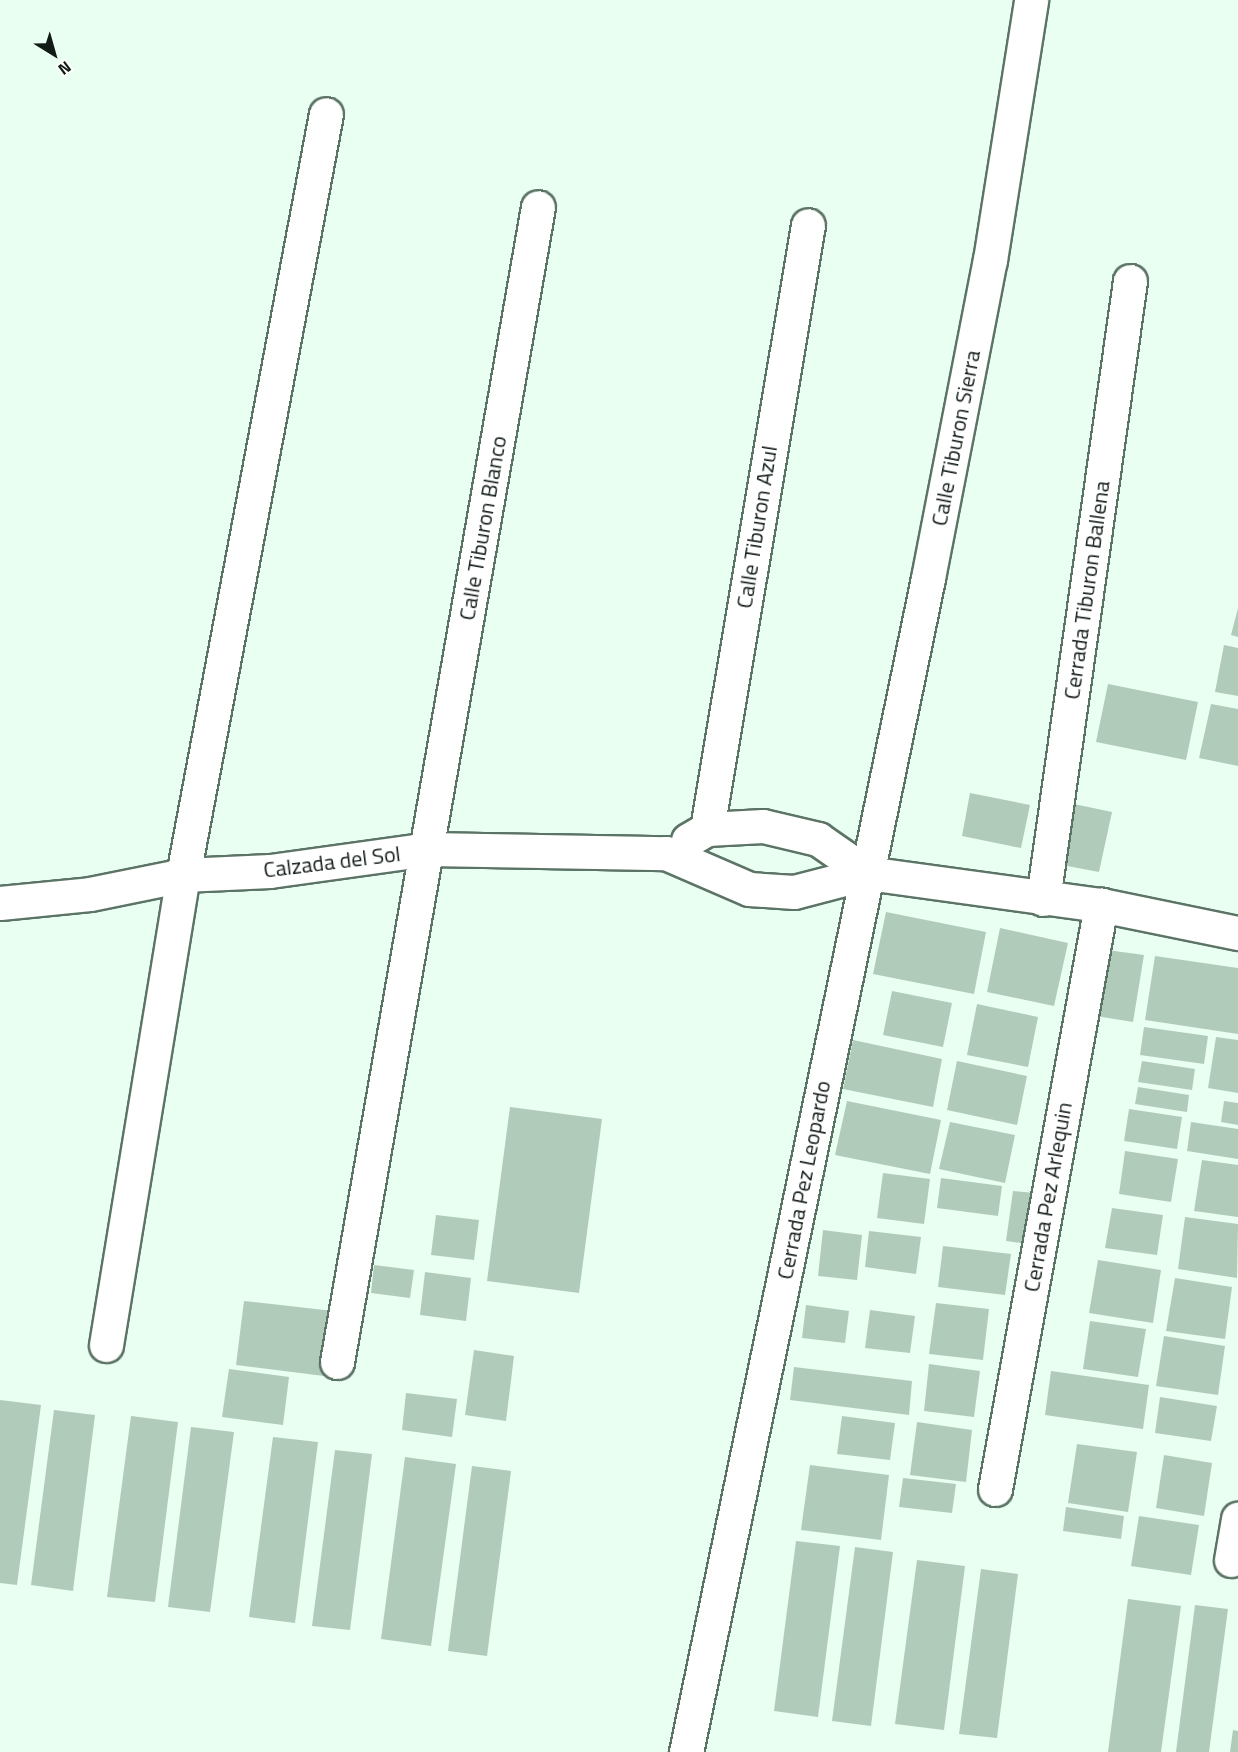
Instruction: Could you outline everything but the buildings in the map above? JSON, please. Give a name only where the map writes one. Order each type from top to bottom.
[{"type":"street","name":"Calle Tiburon Sierra","points":[[867,873],[990,260],[1031,0]]},
{"type":"street","points":[[106,1344],[183,875],[326,114]]},
{"type":"street","name":"Calle Tiburon Blanco","points":[[337,1362],[538,207]]},
{"type":"street","name":"Calle Tiburon Azul","points":[[706,829],[807,225]]},
{"type":"street","name":"Cerrada Tiburon Ballena","points":[[1043,898],[1130,281]]},
{"type":"street","points":[[666,854],[706,829],[763,826],[818,839],[867,873]]},
{"type":"street","name":"Calzada del Sol","points":[[0,903],[90,894],[183,875],[270,871],[428,849],[666,854]]},
{"type":"street","points":[[666,854],[749,888],[794,892],[867,873],[1101,905],[1238,933]]},
{"type":"street","name":"Cerrada Pez Leopardo","points":[[686,1752],[743,1489],[867,873]]},
{"type":"street","name":"Cerrada Pez Arlequin","points":[[995,1489],[1101,905]]},
{"type":"street","points":[[1231,1560],[1238,1519]]}]
